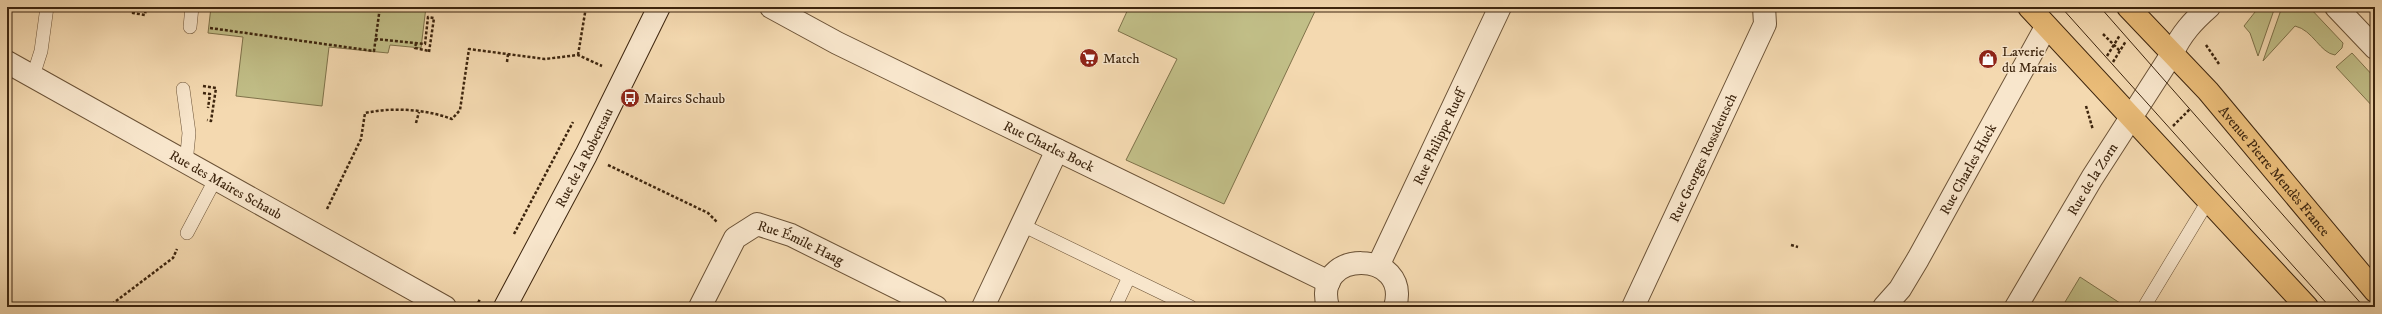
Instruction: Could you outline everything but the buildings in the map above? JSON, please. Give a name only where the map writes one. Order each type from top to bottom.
[{"type":"main road","points":[[2029,7],[2130,118],[2307,307]]},
{"type":"main road","name":"Avenue Pierre Mendès France","points":[[2134,13],[2208,91],[2375,291]]},
{"type":"street","name":"Rue de la Robertsau","points":[[505,307],[586,155],[659,7]]},
{"type":"street","name":"Rue Charles Bock","points":[[771,7],[837,43],[1329,282]]},
{"type":"street","name":"Rue Philippe Rueff","points":[[1378,266],[1500,7]]},
{"type":"street","name":"Rue Georges Rossdeutsch","points":[[1634,307],[1765,24],[1764,7]]},
{"type":"street","name":"Rue de la Zorn","points":[[2016,307],[2130,118],[2172,54],[2179,38],[2196,18],[2208,7]]},
{"type":"street","points":[[2336,7],[2375,48]]},
{"type":"street","name":"Rue Charles Huck","points":[[1884,307],[1904,283],[2046,27]]},
{"type":"street","name":"Rue des Maires Schaub","points":[[7,62],[445,307]]},
{"type":"street","points":[[983,307],[1057,150]]},
{"type":"street","name":"Rue Émile Haag","points":[[700,307],[735,238],[757,224],[790,235],[936,307]]},
{"type":"street","points":[[1328,307],[1326,292],[1329,282],[1336,272],[1345,266],[1356,262],[1368,262],[1378,266],[1392,281],[1396,291],[1394,307]]},
{"type":"lane","points":[[33,76],[41,51],[47,7]]},
{"type":"lane","points":[[190,27],[192,7]]},
{"type":"lane","points":[[183,89],[189,133],[186,163]]},
{"type":"lane","points":[[187,233],[216,180]]},
{"type":"lane","points":[[2144,307],[2208,201]]},
{"type":"lane","points":[[1022,225],[1191,307]]},
{"type":"lane","points":[[1114,307],[1129,277]]},
{"type":"path","points":[[134,7],[133,13],[146,15],[146,8],[139,7]]},
{"type":"path","points":[[204,28],[374,50],[380,7]]},
{"type":"path","points":[[578,55],[586,7]]},
{"type":"path","points":[[2105,58],[2134,13]]},
{"type":"path","points":[[2099,84],[2120,51],[2134,13]]},
{"type":"path","points":[[376,39],[416,43],[425,44],[428,17],[434,18],[429,51],[415,48],[416,43]]},
{"type":"path","points":[[2103,34],[2120,51]]},
{"type":"path","points":[[2204,43],[2213,53],[2221,69]]},
{"type":"path","points":[[327,209],[361,139],[365,112],[386,109],[435,112],[452,118],[460,110],[469,49],[545,59],[578,55],[602,66]]},
{"type":"path","points":[[507,62],[508,54]]},
{"type":"path","points":[[599,73],[605,61]]},
{"type":"path","points":[[203,86],[216,88],[211,121],[206,120],[210,94],[203,93]]},
{"type":"path","points":[[2169,130],[2195,104]]},
{"type":"path","points":[[416,123],[419,112]]},
{"type":"path","points":[[510,240],[574,120]]},
{"type":"path","points":[[586,155],[708,213],[735,238]]},
{"type":"path","points":[[108,307],[172,258],[187,233]]},
{"type":"path","points":[[1791,245],[1798,248]]},
{"type":"path","points":[[476,307],[483,294]]},
{"type":"shaded area","points":[[211,7],[426,7],[421,48],[390,45],[388,53],[329,47],[322,106],[236,96],[243,37],[208,33]]},
{"type":"shaded area","points":[[1129,7],[1317,7],[1224,204],[1126,160],[1177,59],[1118,31]]},
{"type":"shaded area","points":[[2259,7],[2275,7],[2258,56],[2250,33],[2244,26]]},
{"type":"shaded area","points":[[2282,7],[2309,7],[2343,43],[2342,48],[2335,55],[2330,53],[2307,32],[2295,26],[2263,61]]},
{"type":"shaded area","points":[[2352,53],[2375,78],[2375,109],[2336,67]]},
{"type":"shaded area","points":[[2080,277],[2123,305],[2122,307],[2062,307]]},
{"type":"tram line","points":[[2061,7],[2330,307]]},
{"type":"tram line","points":[[2100,7],[2364,307]]},
{"type":"place","name":"Match","points":[[1089,58]]},
{"type":"place","name":"Laverie du Marais","points":[[1988,59]]},
{"type":"place","name":"Maires Schaub","points":[[630,98]]}]
